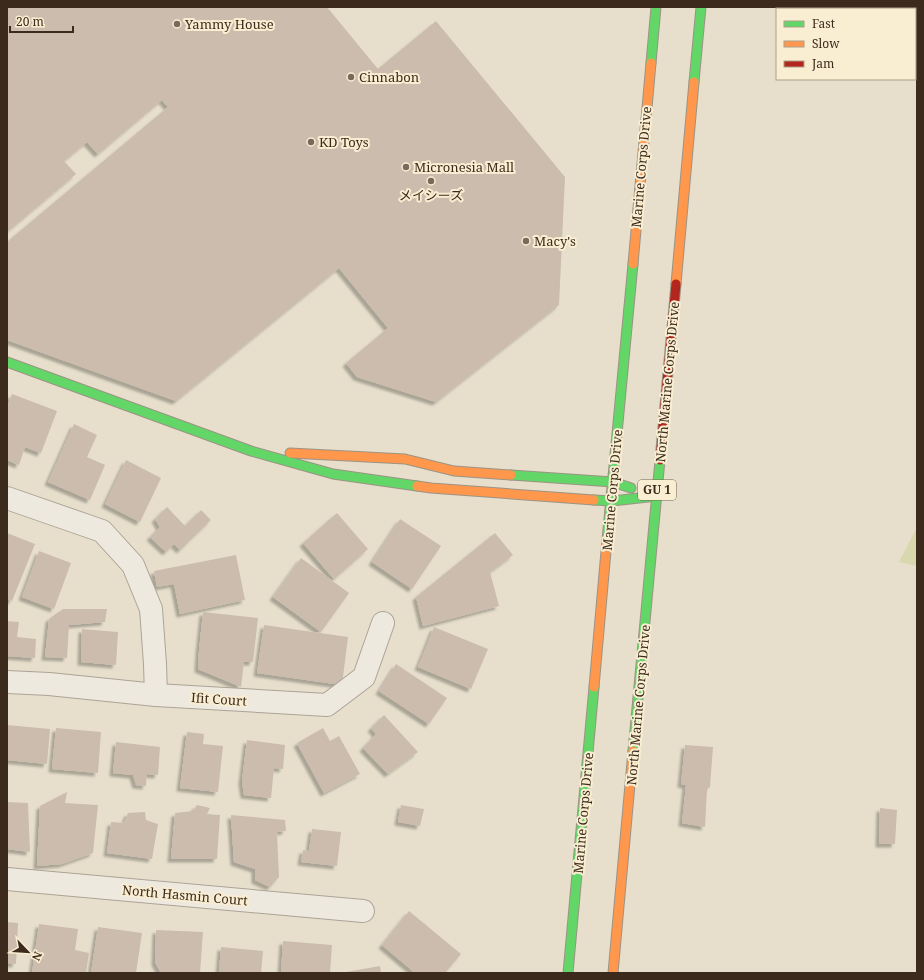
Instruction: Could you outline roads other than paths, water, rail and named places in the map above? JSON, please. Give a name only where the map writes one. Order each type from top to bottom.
[{"type":"main road","name":"Marine Corps Drive","points":[[568,973],[656,7]]},
{"type":"main road","name":"North Marine Corps Drive","points":[[613,973],[701,7]]},
{"type":"main road","points":[[7,362],[251,451],[333,474],[431,488],[612,501],[657,496]]},
{"type":"main road","points":[[251,451],[405,459],[454,471],[613,482],[657,496]]},
{"type":"street","points":[[7,498],[102,531],[133,565],[151,609],[156,695]]},
{"type":"street","name":"Ifit Court","points":[[7,682],[49,684],[156,695],[327,706],[364,677],[383,623]]},
{"type":"street","name":"North Hasmin Court","points":[[7,879],[363,911]]},
{"type":"place","name":"Yammy House","points":[[177,24]]},
{"type":"place","name":"Cinnabon","points":[[351,77]]},
{"type":"place","name":"KD Toys","points":[[311,142]]},
{"type":"place","name":"Micronesia Mall","points":[[406,167]]},
{"type":"place","name":"メイシーズ","points":[[431,181]]},
{"type":"place","name":"Macy's","points":[[526,241]]}]
